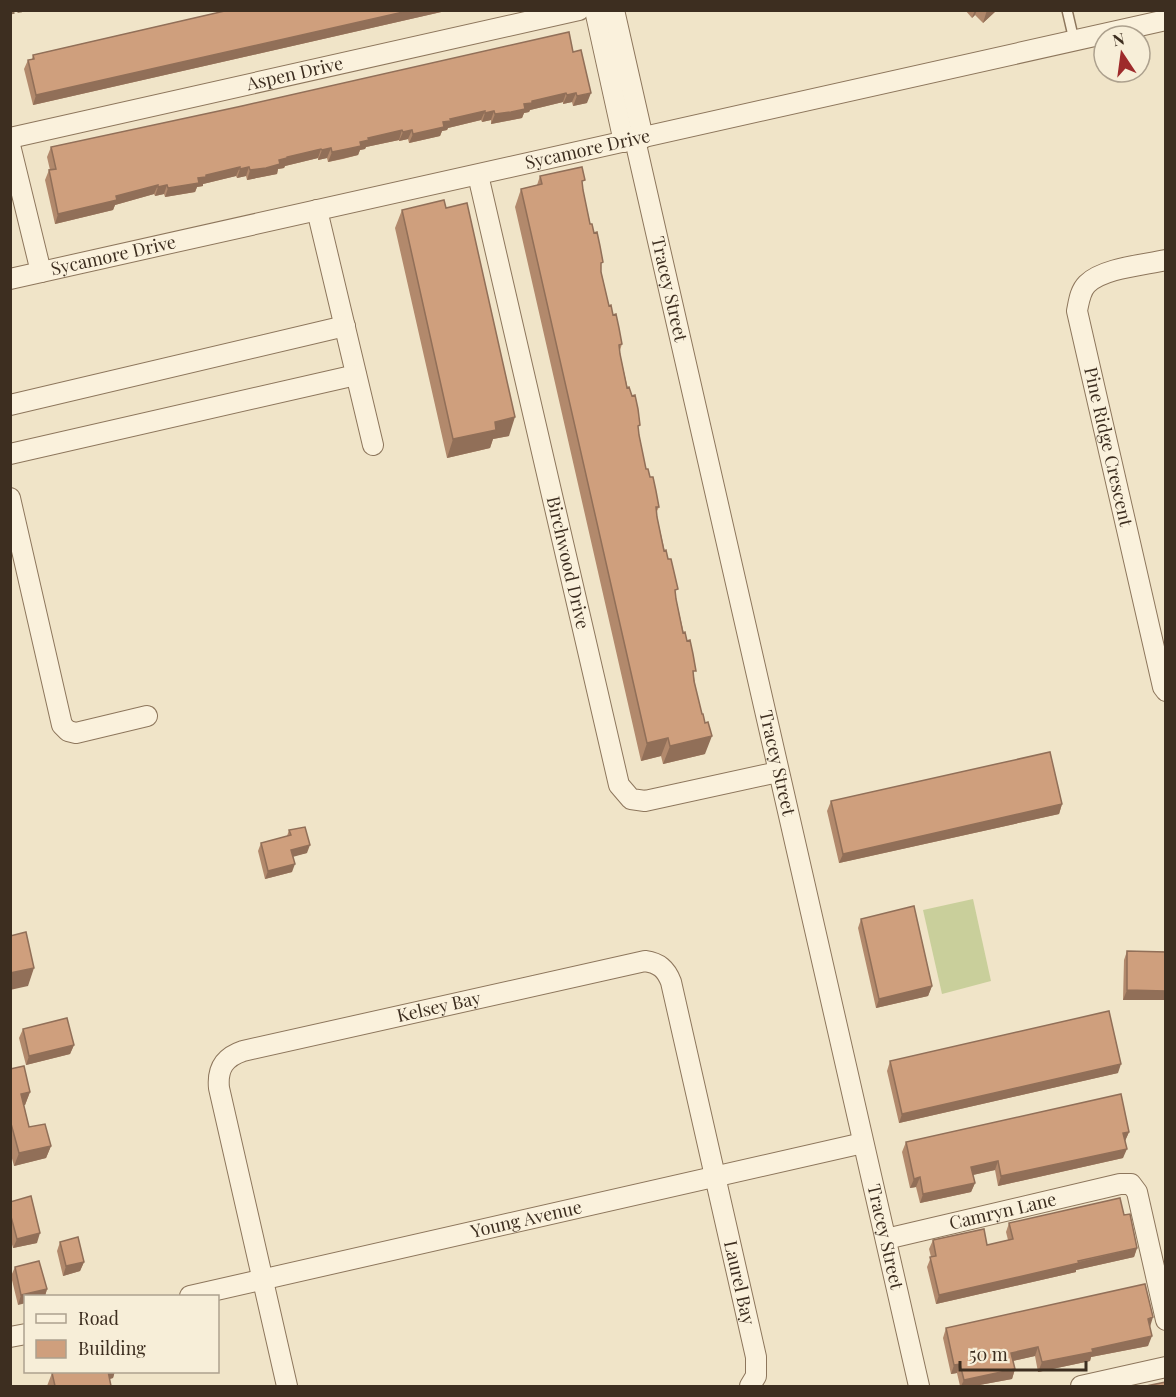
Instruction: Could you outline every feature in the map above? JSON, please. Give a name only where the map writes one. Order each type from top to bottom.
[{"type":"street","name":"Aspen Drive","points":[[10,138],[579,10]]},
{"type":"street","points":[[595,10],[634,140]]},
{"type":"street","points":[[614,10],[634,140]]},
{"type":"street","name":"Sycamore Drive","points":[[10,279],[1166,20]]},
{"type":"street","name":"Tracey Street","points":[[634,140],[919,1386]]},
{"type":"street","points":[[10,145],[41,272]]},
{"type":"street","name":"Birchwood Drive","points":[[478,175],[619,785],[631,798],[645,801],[778,772]]},
{"type":"street","points":[[317,210],[373,445]]},
{"type":"street","name":"Pine Ridge Crescent","points":[[1166,260],[1098,275],[1086,285],[1079,297],[1077,310],[1160,676],[1166,691]]},
{"type":"street","points":[[10,405],[345,326]]},
{"type":"street","points":[[10,454],[356,375]]},
{"type":"street","points":[[10,498],[62,725],[68,731],[76,733],[147,716]]},
{"type":"street","name":"Kelsey Bay","points":[[262,1280],[218,1081],[222,1064],[228,1058],[243,1051],[635,962],[652,962],[664,969],[671,982],[716,1177]]},
{"type":"street","name":"Young Avenue","points":[[194,1295],[864,1143]]},
{"type":"street","name":"Laurel Bay","points":[[716,1177],[757,1363],[756,1376],[750,1386]]},
{"type":"street","name":"Camryn Lane","points":[[886,1239],[1120,1184],[1131,1184],[1137,1192],[1166,1320]]},
{"type":"street","points":[[262,1280],[286,1386]]},
{"type":"street","points":[[1082,1386],[1164,1367]]},
{"type":"lane","points":[[1067,10],[1074,40]]},
{"type":"path","points":[[10,14],[26,10]]},
{"type":"green space","points":[[973,899],[991,981],[942,994],[923,910]]},
{"type":"building","points":[[229,10],[412,10],[36,95],[28,60],[34,59],[33,55]]},
{"type":"building","points":[[569,32],[573,52],[581,50],[591,93],[577,96],[576,93],[567,95],[566,93],[524,104],[525,109],[495,114],[494,111],[485,113],[485,111],[450,119],[451,121],[443,122],[444,127],[413,134],[412,130],[403,132],[402,130],[368,138],[369,140],[360,142],[361,146],[332,152],[331,148],[321,149],[287,157],[279,160],[280,164],[266,168],[250,170],[249,167],[240,169],[240,167],[198,178],[199,183],[168,188],[167,185],[158,187],[158,185],[116,196],[117,200],[58,214],[49,170],[56,169],[51,147]]},
{"type":"building","points":[[582,167],[585,180],[582,181],[583,190],[590,224],[592,224],[594,233],[597,232],[603,262],[601,272],[609,306],[611,305],[613,315],[616,314],[619,328],[622,344],[619,345],[620,354],[627,388],[629,387],[632,396],[635,395],[640,425],[638,426],[639,435],[646,469],[650,477],[653,477],[656,491],[659,507],[656,507],[657,517],[664,551],[666,550],[668,559],[671,559],[678,589],[675,590],[676,599],[683,633],[685,632],[687,641],[690,640],[693,654],[696,671],[693,671],[694,681],[702,714],[705,723],[708,722],[712,736],[670,746],[668,738],[647,743],[521,189],[542,184],[540,176]]},
{"type":"building","points":[[444,200],[446,208],[467,203],[515,417],[495,422],[496,430],[453,439],[402,210]]},
{"type":"building","points":[[1050,752],[1062,804],[843,854],[831,801]]},
{"type":"building","points":[[305,827],[310,845],[291,850],[295,864],[268,871],[261,843],[291,835],[289,830]]},
{"type":"building","points":[[914,906],[932,986],[879,999],[861,919]]},
{"type":"building","points":[[26,932],[34,968],[10,973],[10,936]]},
{"type":"building","points":[[1127,951],[1166,952],[1166,991],[1127,990]]},
{"type":"building","points":[[1109,1011],[1121,1064],[902,1114],[890,1061]]},
{"type":"building","points":[[67,1018],[74,1045],[29,1056],[23,1029]]},
{"type":"building","points":[[24,1066],[30,1092],[21,1094],[29,1127],[45,1124],[51,1146],[19,1153],[10,1120],[10,1069]]},
{"type":"building","points":[[1121,1094],[1129,1132],[1123,1133],[1127,1149],[1001,1176],[998,1161],[971,1167],[975,1183],[923,1194],[920,1177],[914,1179],[906,1142]]},
{"type":"building","points":[[31,1196],[40,1233],[17,1239],[10,1213],[10,1202]]},
{"type":"building","points":[[1120,1198],[1124,1215],[1130,1214],[1137,1248],[939,1295],[930,1257],[936,1256],[933,1240],[984,1229],[987,1245],[1013,1239],[1009,1223]]},
{"type":"building","points":[[78,1237],[84,1262],[66,1266],[60,1242]]},
{"type":"building","points":[[39,1261],[47,1289],[21,1295],[15,1267]]},
{"type":"building","points":[[1145,1284],[1153,1317],[1148,1319],[1152,1336],[1092,1349],[1093,1352],[1042,1362],[1038,1347],[1011,1353],[1015,1369],[964,1380],[960,1364],[954,1365],[946,1328]]},
{"type":"building","points":[[52,1373],[108,1373],[111,1386],[55,1386]]},
{"type":"building","points":[[1166,1382],[1166,1386],[1146,1386]]}]
